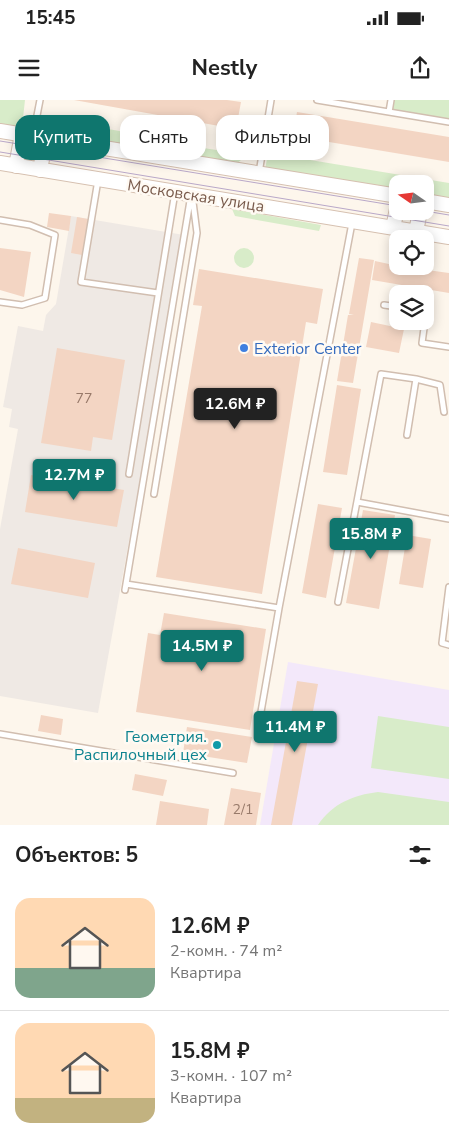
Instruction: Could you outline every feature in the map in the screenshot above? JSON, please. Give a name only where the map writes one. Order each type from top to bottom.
[{"type":"street","name":"Московская улица","points":[[0,131],[15,133]]},
{"type":"street","name":"Московская улица","points":[[110,148],[389,195]]},
{"type":"street","points":[[16,166],[20,160]]},
{"type":"street","points":[[38,160],[40,170]]},
{"type":"street","name":"Московская улица","points":[[0,163],[404,230]]},
{"type":"street","points":[[434,202],[449,205]]},
{"type":"street","points":[[393,228],[395,220]]},
{"type":"street","name":"Московская улица","points":[[434,235],[449,237]]},
{"type":"lane","points":[[38,115],[40,100]]},
{"type":"lane","points":[[259,173],[271,100]]},
{"type":"lane","points":[[317,100],[449,122]]},
{"type":"lane","points":[[389,112],[391,100]]},
{"type":"lane","points":[[98,179],[82,282],[158,293]]},
{"type":"lane","points":[[129,474],[176,192]]},
{"type":"lane","points":[[154,494],[197,232],[191,194]]},
{"type":"lane","points":[[191,194],[125,587],[279,608]]},
{"type":"lane","points":[[0,220],[30,225],[55,235],[45,298],[22,305],[0,302]]},
{"type":"lane","points":[[258,729],[352,221]]},
{"type":"lane","points":[[384,305],[389,306]]},
{"type":"lane","points":[[424,330],[422,343],[449,347]]},
{"type":"lane","points":[[338,602],[381,374],[440,385],[444,412]]},
{"type":"lane","points":[[407,435],[416,379]]},
{"type":"lane","points":[[357,502],[449,519]]},
{"type":"lane","points":[[449,587],[442,643],[449,645]]},
{"type":"lane","points":[[0,734],[233,773]]},
{"type":"shaded area","points":[[71,216],[184,235],[98,713],[0,696],[0,529],[18,429],[9,427],[12,409],[3,407],[18,326],[43,331],[46,315],[56,304]]},
{"type":"shaded area","points":[[288,662],[449,690],[449,825],[260,825]]},
{"type":"green space","points":[[0,100],[25,100],[23,115],[15,115],[15,126],[0,124]]},
{"type":"green space","points":[[391,100],[449,100],[449,122],[389,112]]},
{"type":"green space","points":[[110,129],[120,131],[120,146],[110,144]]},
{"type":"green space","points":[[206,148],[216,150],[216,160],[241,160],[235,165],[204,160],[206,160]]},
{"type":"green space","points":[[267,160],[310,160],[401,175],[389,175],[389,191],[265,170]]},
{"type":"green space","points":[[434,181],[449,183],[449,200],[434,198]]},
{"type":"green space","points":[[232,209],[321,225],[319,231],[235,216]]},
{"type":"green space","points":[[244,248],[251,251],[254,258],[251,265],[244,268],[237,265],[234,258],[237,251]]},
{"type":"green space","points":[[378,716],[449,727],[449,779],[371,768]]},
{"type":"green space","points":[[378,792],[449,802],[449,825],[318,825],[330,811],[344,802],[360,795]]},
{"type":"building","points":[[74,100],[227,100],[241,102],[239,115],[216,115],[216,125],[206,124],[206,115],[158,115]]},
{"type":"building","points":[[297,112],[315,115],[296,115]]},
{"type":"building","points":[[329,117],[449,137],[449,162],[329,142]]},
{"type":"building","points":[[49,213],[71,216],[69,231],[47,227]]},
{"type":"building","points":[[77,217],[88,219],[82,255],[71,253]]},
{"type":"building","points":[[0,248],[31,252],[24,297],[0,290]]},
{"type":"building","points":[[359,258],[374,260],[353,383],[337,381],[348,315],[354,315],[349,314]]},
{"type":"building","points":[[375,261],[389,264],[389,275],[434,275],[434,271],[449,273],[449,293],[434,290],[434,285],[402,285],[372,280]]},
{"type":"building","points":[[199,269],[323,289],[317,324],[306,322],[262,594],[156,577],[202,306],[193,305]]},
{"type":"building","points":[[371,322],[389,326],[389,330],[404,330],[399,353],[366,347]]},
{"type":"building","points":[[57,348],[125,360],[112,440],[93,437],[91,451],[41,443]]},
{"type":"building","points":[[337,385],[361,389],[347,475],[323,472]]},
{"type":"building","points":[[31,475],[124,490],[117,527],[25,512]]},
{"type":"building","points":[[318,504],[342,508],[326,598],[302,593]]},
{"type":"building","points":[[363,510],[395,515],[379,609],[346,603]]},
{"type":"building","points":[[407,535],[431,539],[423,588],[399,584]]},
{"type":"building","points":[[18,548],[95,563],[88,598],[11,584]]},
{"type":"building","points":[[164,613],[266,629],[250,730],[136,712],[148,633],[160,635]]},
{"type":"building","points":[[297,681],[318,684],[292,825],[271,825]]},
{"type":"building","points":[[41,715],[63,719],[61,735],[38,731]]},
{"type":"building","name":"Геометрия. Распилочный цех","points":[[187,727],[252,737],[247,763],[183,753]]},
{"type":"building","points":[[135,774],[167,780],[163,796],[132,790]]},
{"type":"building","points":[[231,788],[261,793],[256,825],[224,825]]},
{"type":"building","points":[[160,801],[209,809],[207,825],[156,825]]},
{"type":"tram line","points":[[0,141],[389,205]]},
{"type":"tram line","points":[[0,152],[449,226]]},
{"type":"tram line","points":[[434,212],[449,215]]},
{"type":"place","name":"Exterior Center","points":[[244,348]]},
{"type":"place","name":"Геометрия. Распилочный цех","points":[[217,745]]}]
